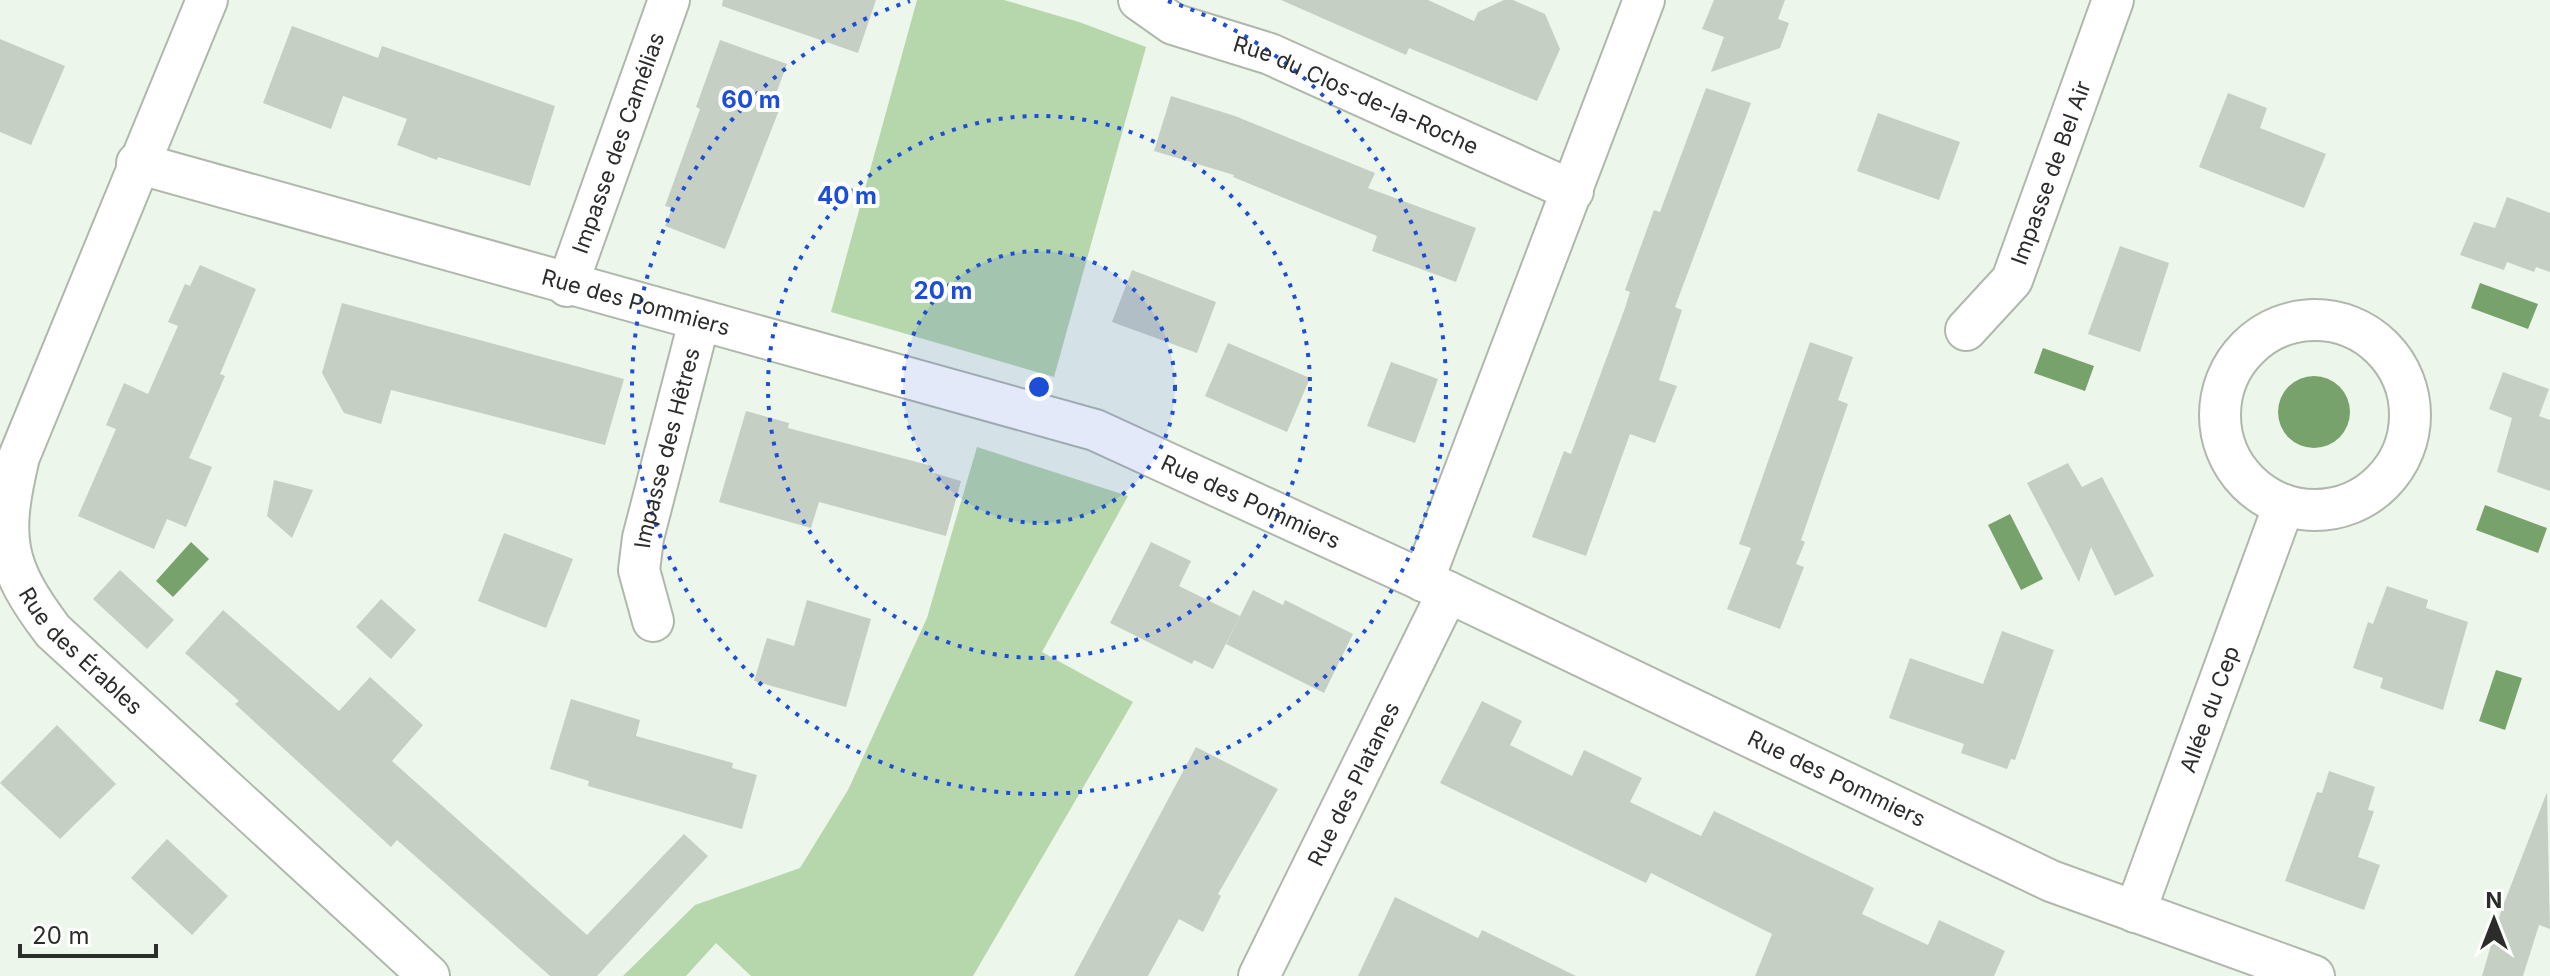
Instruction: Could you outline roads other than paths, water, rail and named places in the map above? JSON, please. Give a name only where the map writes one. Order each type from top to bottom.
[{"type":"street","name":"Rue des Érables","points":[[207,0],[137,163],[19,457],[9,498],[7,538],[12,567],[28,598],[53,631],[429,976]]},
{"type":"street","name":"Impasse des Camélias","points":[[567,286],[669,0]]},
{"type":"street","name":"Rue du Clos-de-la-Roche","points":[[1139,0],[1173,24],[1270,54],[1573,191]]},
{"type":"street","points":[[1436,586],[1573,191],[1644,0]]},
{"type":"street","name":"Impasse de Bel Air","points":[[1966,330],[2012,280],[2113,0]]},
{"type":"street","name":"Rue des Pommiers","points":[[137,163],[567,286],[1095,430],[1436,586],[2051,881],[2290,972]]},
{"type":"street","points":[[2307,319],[2333,320],[2358,329],[2380,344],[2396,364],[2407,387],[2411,414],[2408,439],[2398,463],[2382,484],[2360,499],[2335,508],[2310,510],[2284,505],[2261,493],[2241,476],[2228,454],[2220,429],[2220,403],[2226,377],[2240,355],[2259,337],[2282,325],[2307,319]]},
{"type":"street","name":"Impasse des Hêtres","points":[[653,621],[642,593],[639,570],[643,538],[699,322]]},
{"type":"street","name":"Allée du Cep","points":[[2135,912],[2284,505]]},
{"type":"street","name":"Rue des Platanes","points":[[1259,976],[1436,586]]}]
